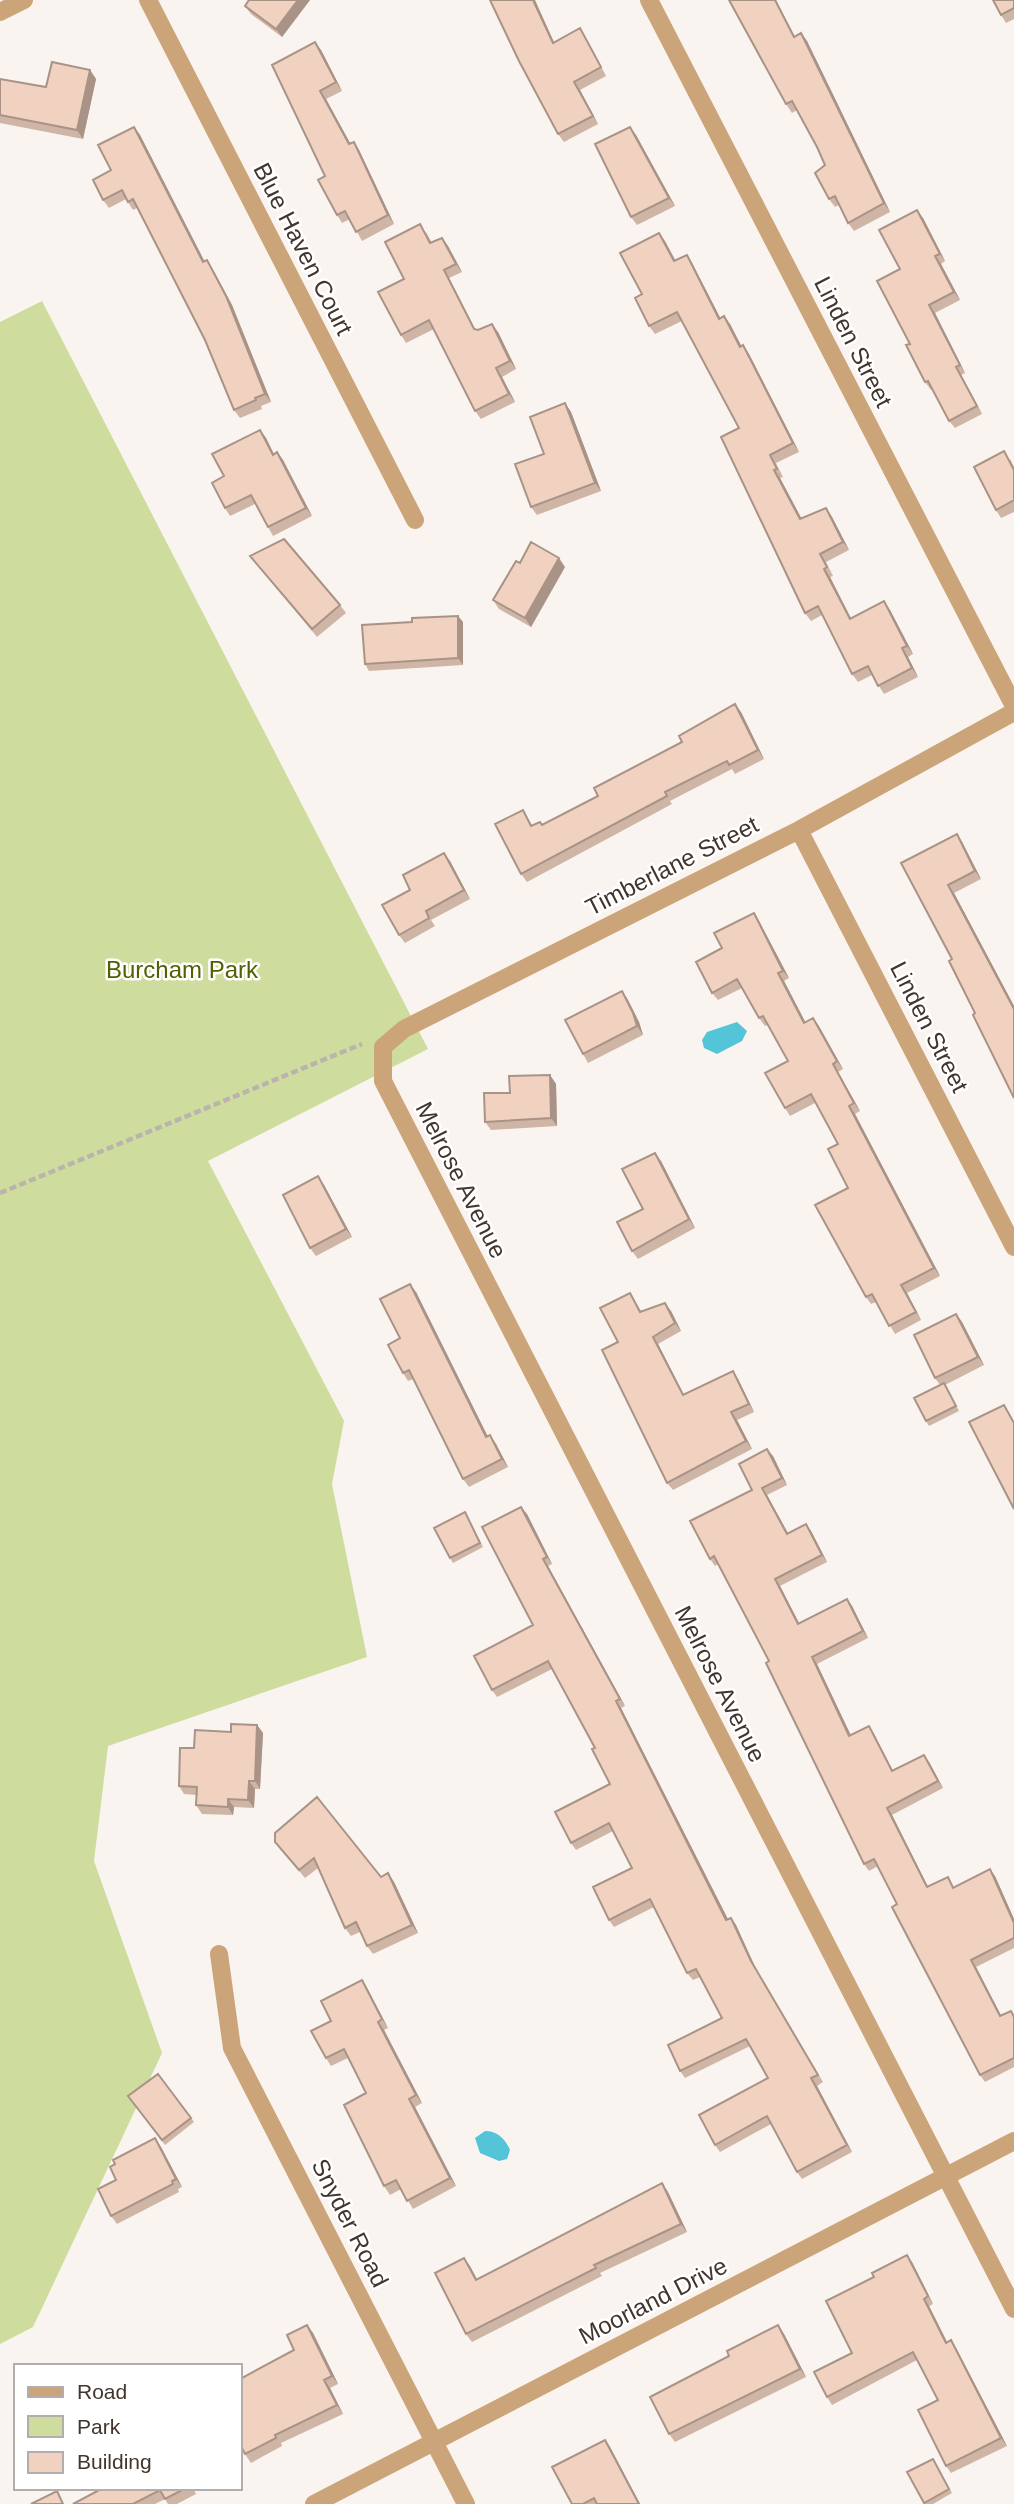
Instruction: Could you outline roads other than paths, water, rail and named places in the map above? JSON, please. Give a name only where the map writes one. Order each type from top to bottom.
[{"type":"street","points":[[0,12],[24,0]]},
{"type":"street","name":"Blue Haven Court","points":[[148,0],[415,520]]},
{"type":"street","name":"Linden Street","points":[[649,0],[1014,706]]},
{"type":"street","name":"Timberlane Street","points":[[383,1082],[383,1047],[404,1029],[799,830],[1014,712]]},
{"type":"street","name":"Linden Street","points":[[799,830],[1014,1247]]},
{"type":"street","name":"Melrose Avenue","points":[[383,1082],[1014,2309]]},
{"type":"street","name":"Snyder Road","points":[[219,1954],[232,2048],[466,2504]]},
{"type":"street","name":"Moorland Drive","points":[[314,2504],[1014,2141]]},
{"type":"water","points":[[737,1022],[747,1031],[742,1041],[717,1054],[704,1048],[702,1040],[707,1032]]},
{"type":"water","points":[[485,2131],[493,2132],[503,2139],[510,2150],[507,2159],[499,2161],[480,2153],[475,2138]]},
{"type":"park label","name":"Burcham Park","points":[[182,970]]}]
